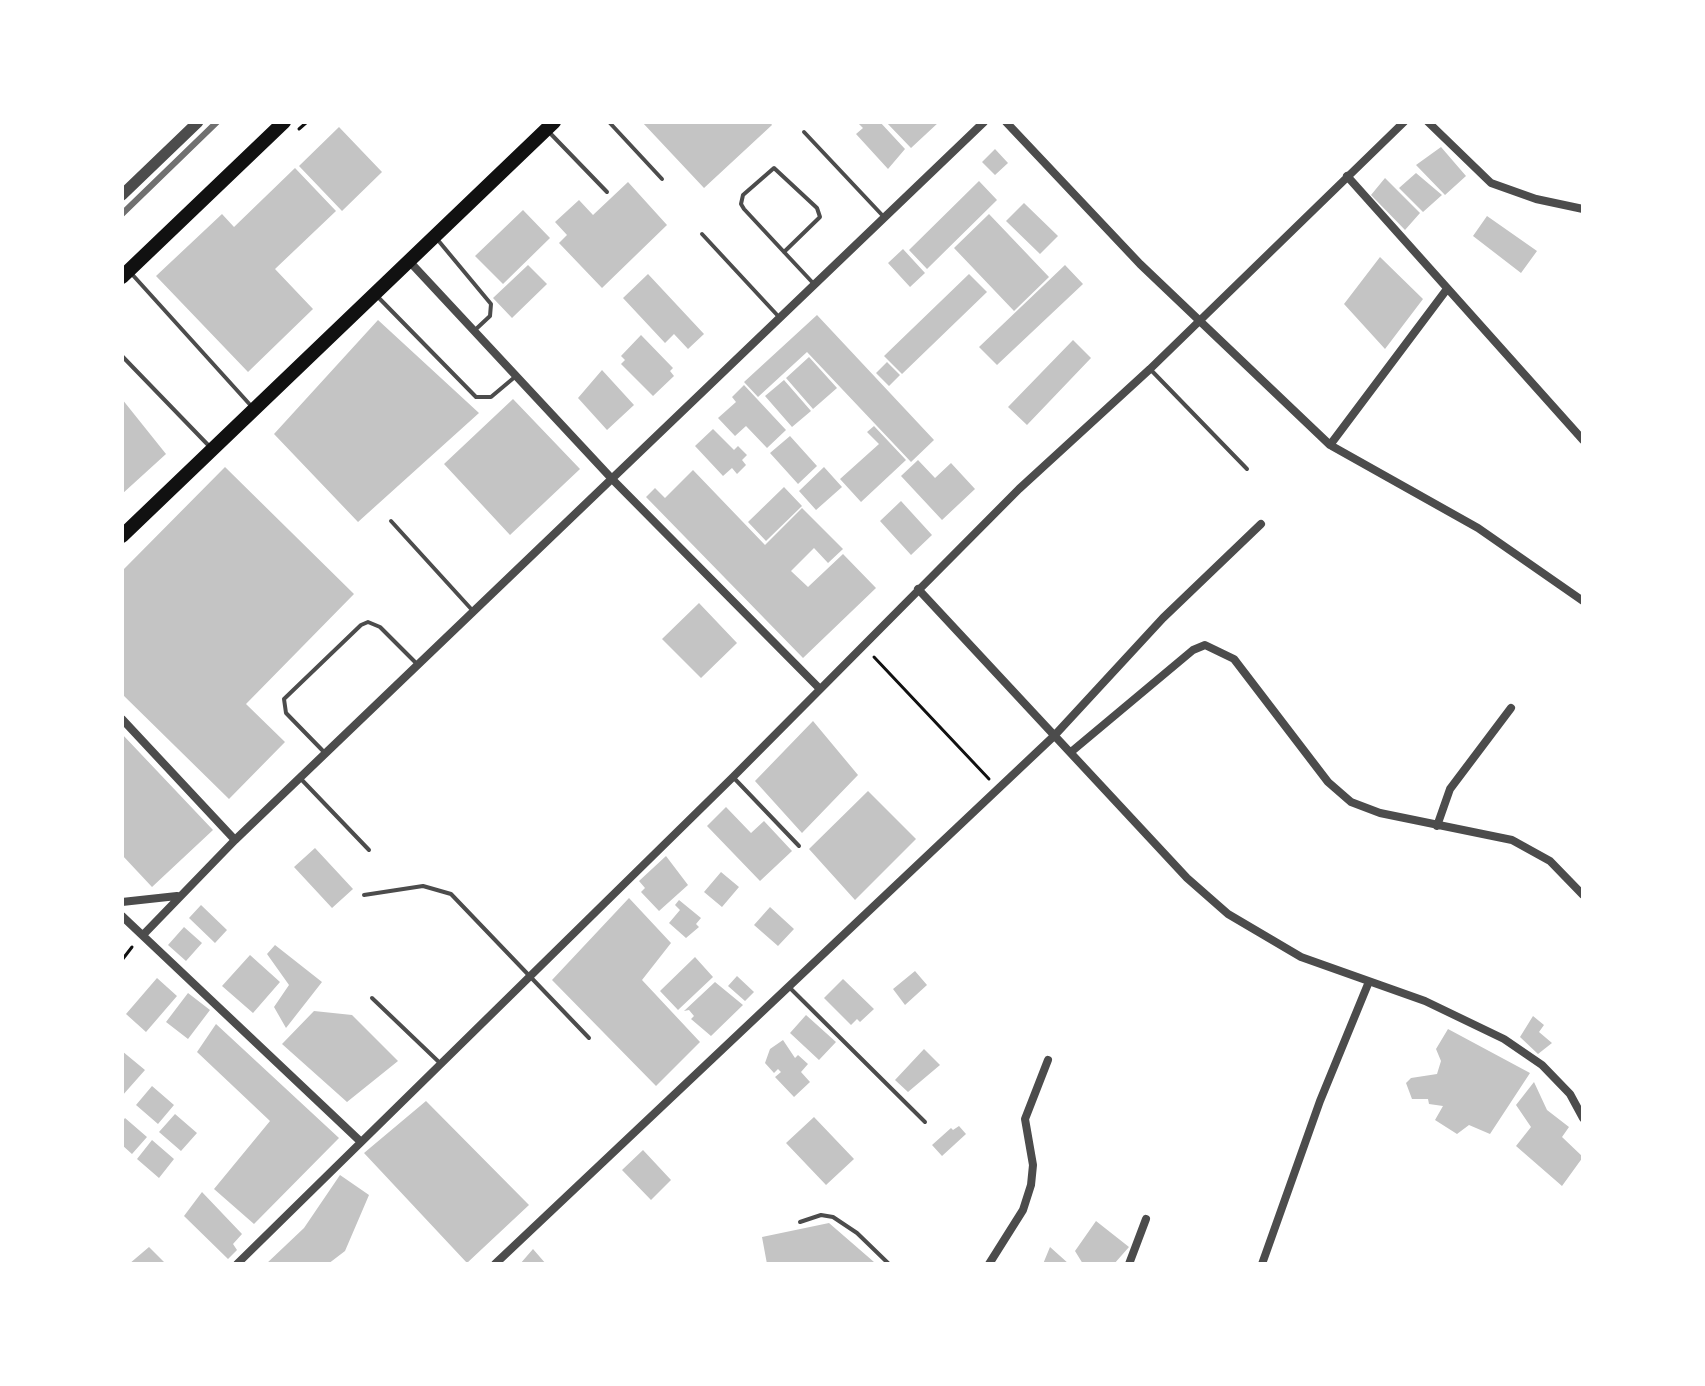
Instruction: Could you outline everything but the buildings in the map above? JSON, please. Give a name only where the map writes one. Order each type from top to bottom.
[{"type":"highway","points":[[125,274],[284,122]]},
{"type":"highway","points":[[122,536],[550,126]]},
{"type":"street","points":[[122,195],[198,122]]},
{"type":"street","points":[[143,935],[235,840],[984,122]]},
{"type":"street","points":[[1006,122],[1140,264],[1330,445],[1478,528],[1583,601]]},
{"type":"street","points":[[237,1264],[733,777],[1019,489],[1201,321],[1404,122]]},
{"type":"street","points":[[1428,122],[1491,183],[1536,199],[1583,209]]},
{"type":"street","points":[[1347,176],[1583,440]]},
{"type":"street","points":[[409,261],[613,480],[819,688]]},
{"type":"street","points":[[1330,445],[1447,289]]},
{"type":"street","points":[[495,1264],[1054,736],[1163,618],[1261,524]]},
{"type":"street","points":[[918,589],[1187,878],[1228,914],[1301,957],[1368,984],[1425,1001],[1504,1039],[1542,1065],[1570,1094],[1583,1118]]},
{"type":"street","points":[[1071,752],[1193,650],[1205,645],[1234,659],[1328,782],[1351,802],[1380,813],[1437,826],[1489,833],[1532,849],[1583,895]]},
{"type":"street","points":[[1437,826],[1450,789],[1511,708]]},
{"type":"street","points":[[122,719],[235,840]]},
{"type":"street","points":[[122,902],[179,896]]},
{"type":"street","points":[[122,916],[361,1142]]},
{"type":"street","points":[[1262,1264],[1320,1101],[1368,984]]},
{"type":"street","points":[[989,1264],[1023,1210],[1031,1185],[1033,1165],[1025,1119],[1048,1060]]},
{"type":"street","points":[[1129,1264],[1146,1219]]},
{"type":"lane","points":[[609,122],[662,179]]},
{"type":"lane","points":[[550,126],[607,192]]},
{"type":"lane","points":[[804,132],[884,218]]},
{"type":"lane","points":[[784,252],[820,217],[817,208],[774,168],[743,195],[741,204],[784,252],[815,285]]},
{"type":"lane","points":[[702,234],[781,318]]},
{"type":"lane","points":[[434,235],[491,304],[490,316],[475,330]]},
{"type":"lane","points":[[125,274],[254,409]]},
{"type":"lane","points":[[375,293],[476,397],[491,397],[517,376]]},
{"type":"lane","points":[[122,356],[213,450]]},
{"type":"lane","points":[[1150,369],[1247,469]]},
{"type":"lane","points":[[391,521],[474,612]]},
{"type":"lane","points":[[326,754],[282,705],[300,682],[368,622],[380,627],[418,665]]},
{"type":"lane","points":[[733,777],[799,846]]},
{"type":"lane","points":[[300,778],[369,850]]},
{"type":"lane","points":[[364,895],[423,886],[451,894],[589,1038]]},
{"type":"lane","points":[[788,986],[925,1122]]},
{"type":"lane","points":[[372,998],[441,1064]]},
{"type":"lane","points":[[800,1222],[821,1215],[833,1217],[857,1233],[889,1264]]},
{"type":"path","points":[[862,645],[997,788]]},
{"type":"path","points":[[122,960],[143,935]]},
{"type":"railway","points":[[122,214],[217,122]]}]
